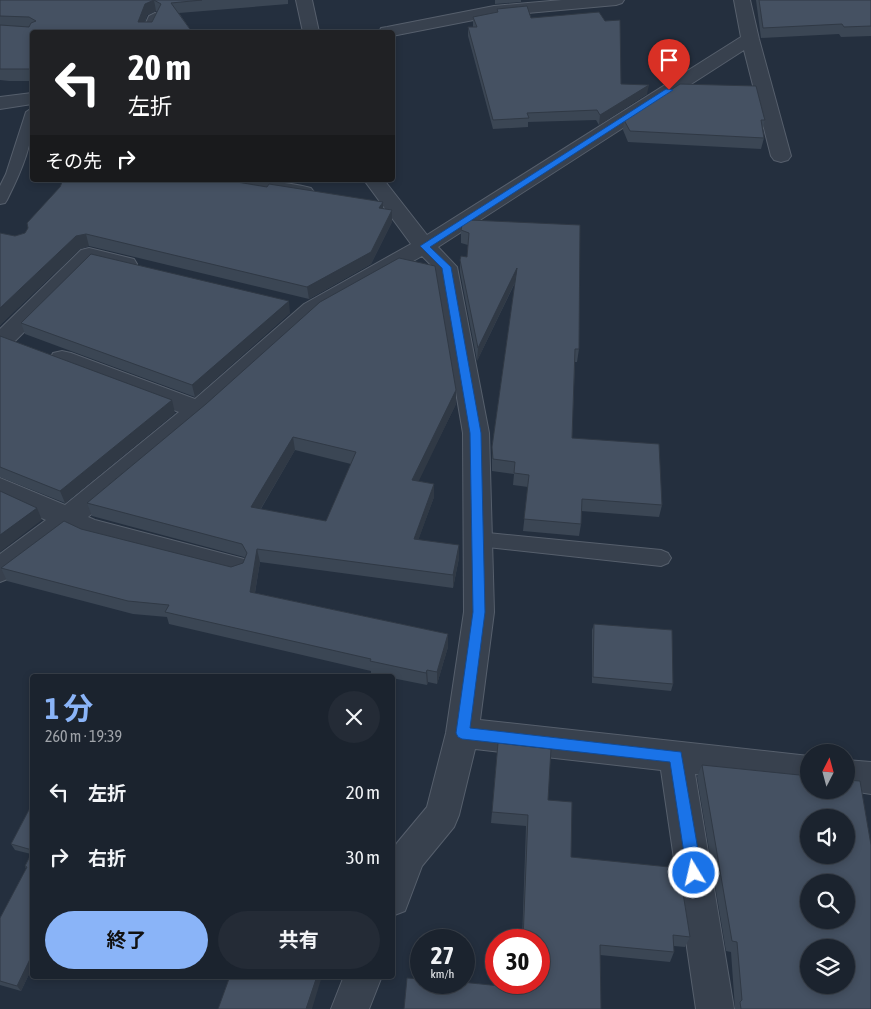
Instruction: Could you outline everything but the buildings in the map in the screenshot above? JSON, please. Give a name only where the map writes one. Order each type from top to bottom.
[{"type":"street","points":[[304,0],[312,30]]},
{"type":"street","points":[[395,31],[494,12],[616,0]]},
{"type":"street","points":[[742,0],[781,156]]},
{"type":"street","points":[[0,570],[68,518],[199,410],[312,308],[424,246],[750,38]]},
{"type":"street","points":[[0,103],[30,99]]},
{"type":"street","points":[[239,182],[324,195]]},
{"type":"street","points":[[368,191],[392,206],[424,246],[446,267],[476,433],[479,612],[462,733],[442,815],[409,855],[395,890]]},
{"type":"street","points":[[147,269],[89,255],[2,337],[199,410]]},
{"type":"street","points":[[283,302],[312,308]]},
{"type":"street","points":[[0,488],[68,518],[87,529],[234,567]]},
{"type":"street","points":[[462,733],[800,770]]},
{"type":"street","points":[[676,756],[715,1009]]},
{"type":"street","points":[[855,776],[871,778]]},
{"type":"street","points":[[350,1009],[362,979]]},
{"type":"lane","points":[[148,30],[155,16]]},
{"type":"lane","points":[[0,200],[15,170],[30,119]]},
{"type":"lane","points":[[0,171],[15,170]]},
{"type":"lane","points":[[478,540],[661,558]]},
{"type":"route","points":[[669,90],[424,246],[446,267],[476,433],[479,612],[462,733],[676,756],[694,873]]}]
